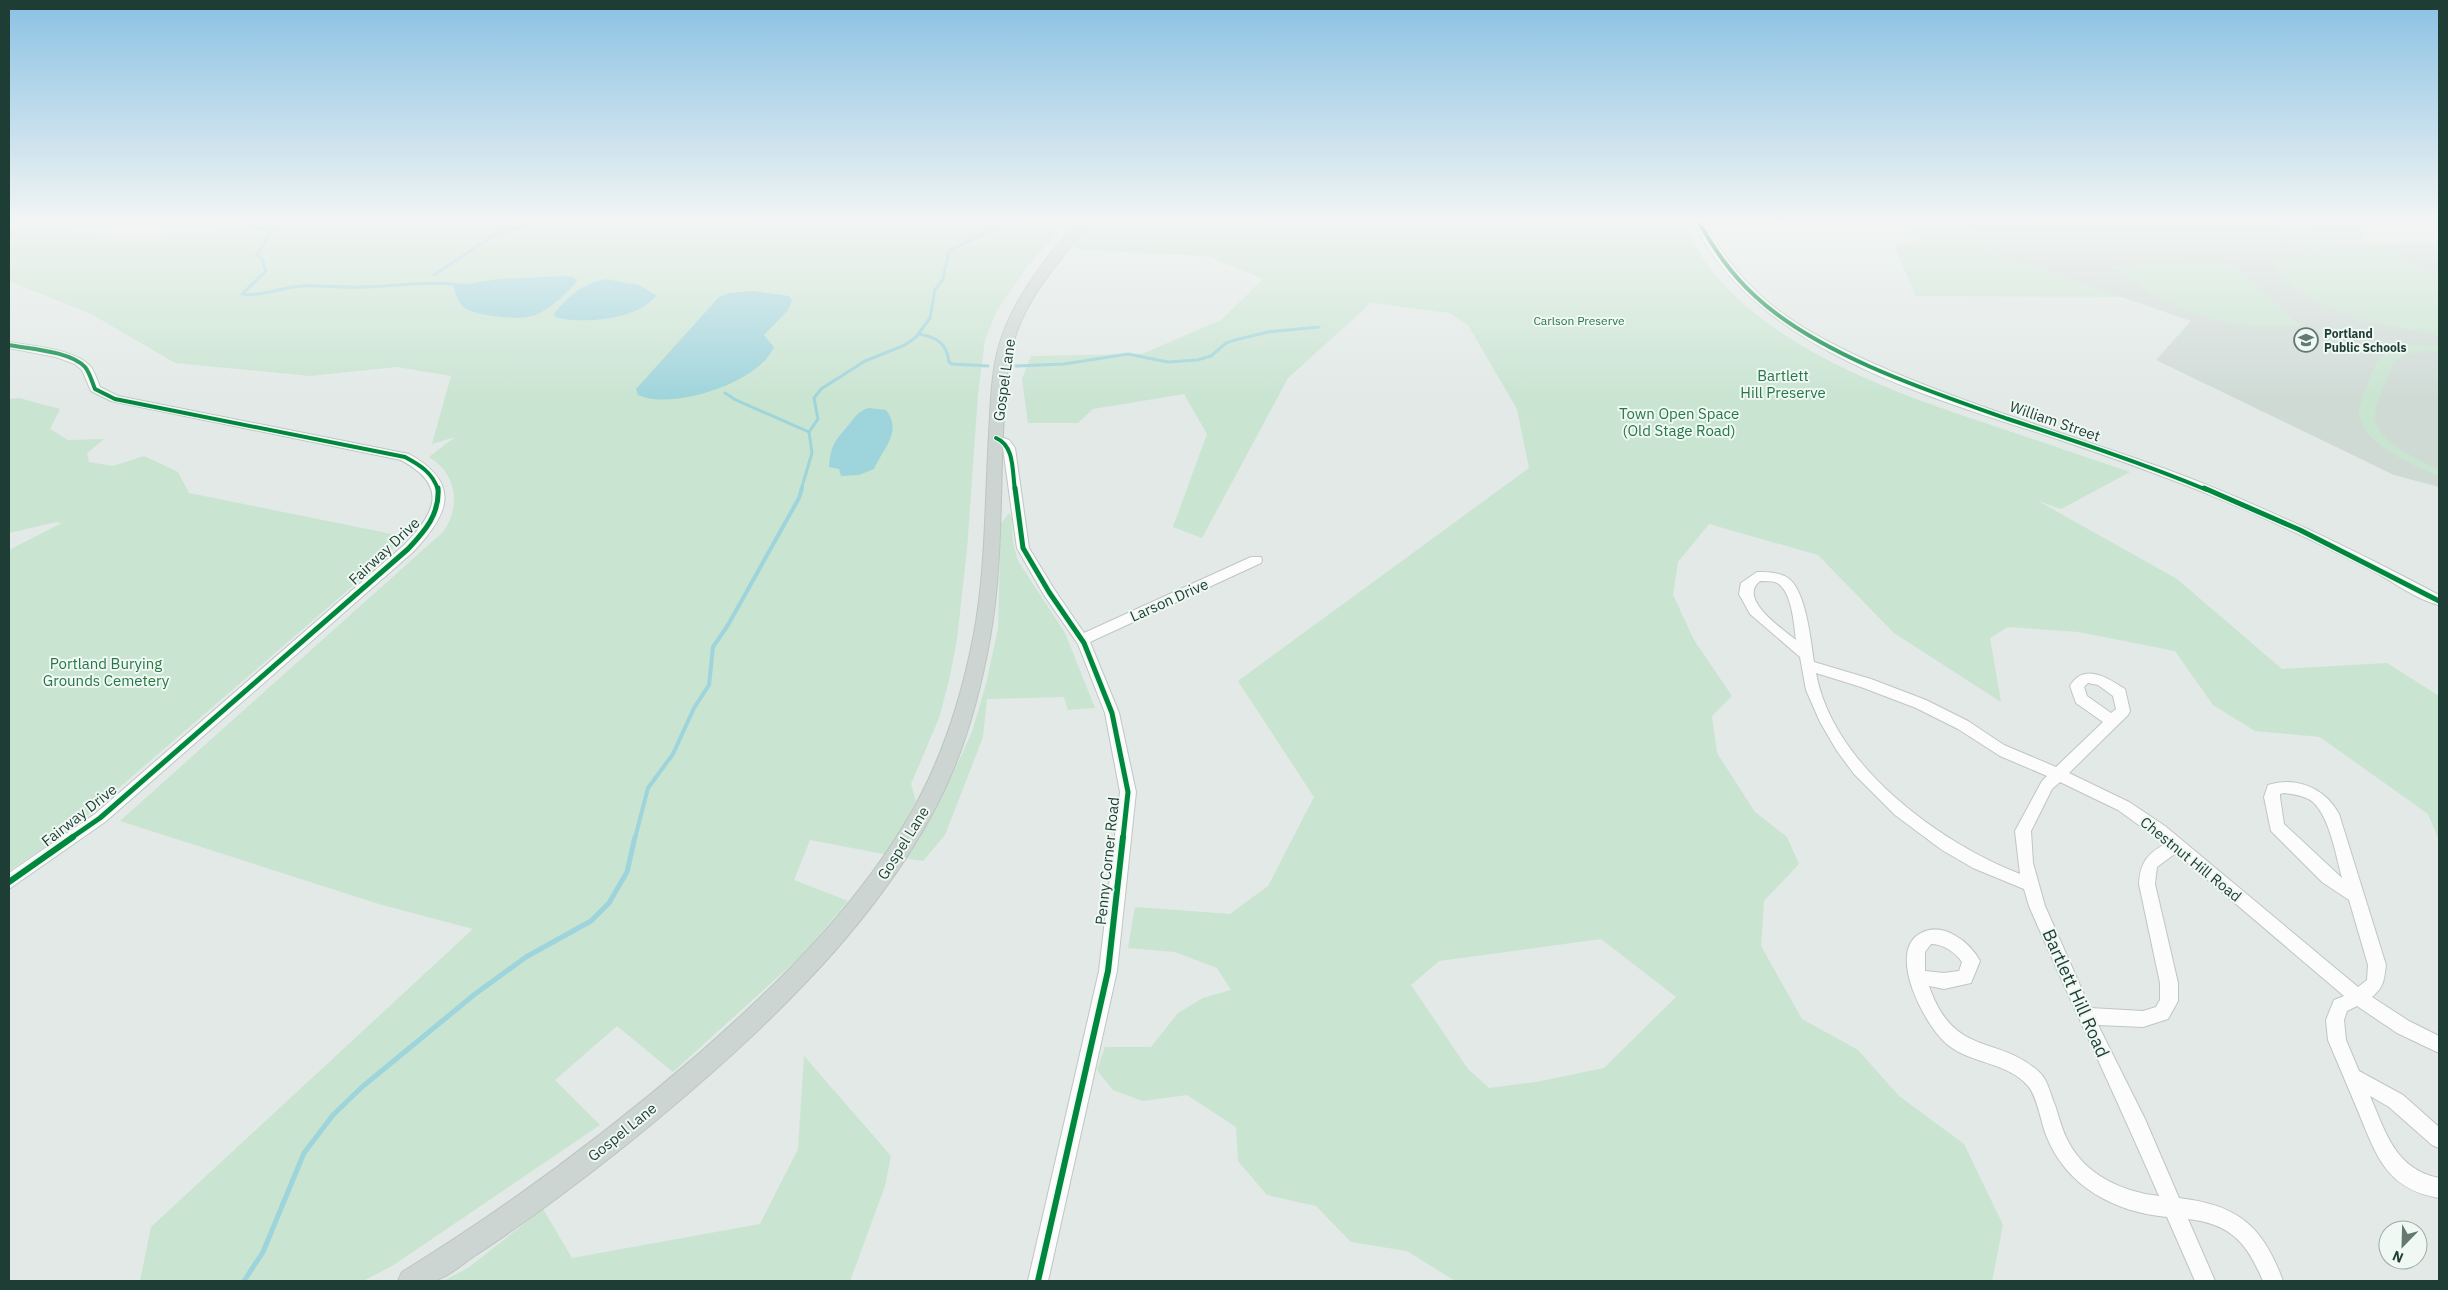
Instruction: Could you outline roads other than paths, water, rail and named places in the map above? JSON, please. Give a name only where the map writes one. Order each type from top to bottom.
[{"type":"main road","name":"Gospel Lane","points":[[412,1281],[462,1251],[566,1177],[657,1104],[734,1038],[794,980],[864,902],[915,826],[950,755],[963,721],[982,635],[1003,359],[1018,314],[1036,281]]},
{"type":"street","name":"William Street","points":[[1740,281],[1790,322],[1843,353],[1891,375],[2215,492],[2337,546],[2439,601]]},
{"type":"street","name":"Fairway Drive","points":[[9,345],[59,356],[80,363],[88,372],[95,389],[115,399],[405,457],[426,467],[433,474],[440,493],[438,507],[429,526],[408,549],[100,818],[9,882]]},
{"type":"street","name":"Penny Corner Road","points":[[996,438],[1005,442],[1009,448],[1023,548],[1049,592],[1082,640],[1112,713],[1128,792],[1108,971],[1038,1281]]},
{"type":"street","name":"Larson Drive","points":[[1082,640],[1256,560]]},
{"type":"street","points":[[1808,661],[1792,642],[1760,618],[1746,595],[1748,582],[1757,576],[1772,577],[1785,582],[1793,594],[1808,661],[1815,695],[1835,736],[1867,780],[1917,823],[1973,860],[2031,885]]},
{"type":"street","name":"Chestnut Hill Road","points":[[1808,661],[1904,696],[1958,722],[2003,751],[2060,774],[2113,800],[2157,829],[2358,997],[2417,1036],[2439,1045]]},
{"type":"street","name":"Bartlett Hill Road","points":[[2114,722],[2047,785],[2034,806],[2023,831],[2024,863],[2037,906],[2085,1016],[2138,1125],[2205,1281]]},
{"type":"street","points":[[2356,896],[2328,877],[2277,826],[2272,797],[2273,789],[2284,787],[2299,789],[2318,797],[2331,814],[2356,896],[2377,965],[2375,984],[2358,997],[2340,1006],[2335,1020],[2337,1040],[2384,1152],[2400,1170],[2419,1184],[2439,1188]]},
{"type":"street","points":[[2085,1016],[2143,1019],[2162,1013],[2169,1001],[2169,983],[2147,884],[2147,868],[2153,858],[2177,846]]},
{"type":"street","points":[[1917,977],[1931,1012],[1946,1033],[1963,1045],[2020,1068],[2035,1080],[2064,1152],[2082,1172],[2110,1193],[2143,1205],[2174,1209],[2202,1209],[2223,1216],[2246,1232],[2261,1255],[2273,1281]]},
{"type":"street","points":[[2353,1077],[2396,1100],[2439,1139]]},
{"type":"water","points":[[485,281],[576,281],[551,306],[535,315],[521,318],[490,316],[472,312],[463,307],[459,302],[453,286]]},
{"type":"water","points":[[598,281],[617,281],[639,285],[656,295],[649,303],[638,310],[624,315],[594,320],[555,317],[554,314],[559,307],[570,296]]},
{"type":"water","points":[[754,291],[789,296],[792,300],[788,310],[764,335],[774,347],[765,360],[751,372],[733,382],[692,396],[653,399],[638,395],[636,389],[719,297],[730,293]]},
{"type":"water","points":[[869,408],[886,410],[893,426],[890,440],[874,469],[859,475],[841,476],[839,469],[829,467],[833,446],[856,416],[861,411]]},
{"type":"waterway","points":[[255,281],[242,294],[250,295],[302,286],[355,287],[446,283],[473,287]]},
{"type":"waterway","points":[[809,432],[818,419],[814,398],[821,389],[865,361],[905,345],[916,337],[930,318],[935,290],[941,281]]},
{"type":"waterway","points":[[1016,366],[1064,364],[1128,354],[1168,362],[1197,360],[1211,356],[1226,343],[1235,340],[1268,332],[1319,327]]},
{"type":"waterway","points":[[919,334],[940,342],[946,350],[949,362],[952,364],[988,366]]},
{"type":"waterway","points":[[725,393],[736,400],[809,432]]},
{"type":"waterway","points":[[801,490],[812,453],[809,432]]},
{"type":"waterway","points":[[635,838],[648,788],[673,754],[694,708],[709,685],[713,647],[728,625],[799,498],[802,488]]},
{"type":"waterway","points":[[244,1281],[263,1252],[304,1153],[333,1115],[362,1087],[475,994],[526,957],[591,921],[609,903],[627,872],[635,837]]},
{"type":"place","name":"Portland Public Schools","points":[[2306,340]]},
{"type":"park label","name":"Carlson Preserve","points":[[1579,320]]},
{"type":"park label","name":"Bartlett Hill Preserve","points":[[1783,384]]},
{"type":"park label","name":"Town Open Space (Old Stage Road)","points":[[1679,422]]},
{"type":"park label","name":"Portland Burying Grounds Cemetery","points":[[106,672]]}]
